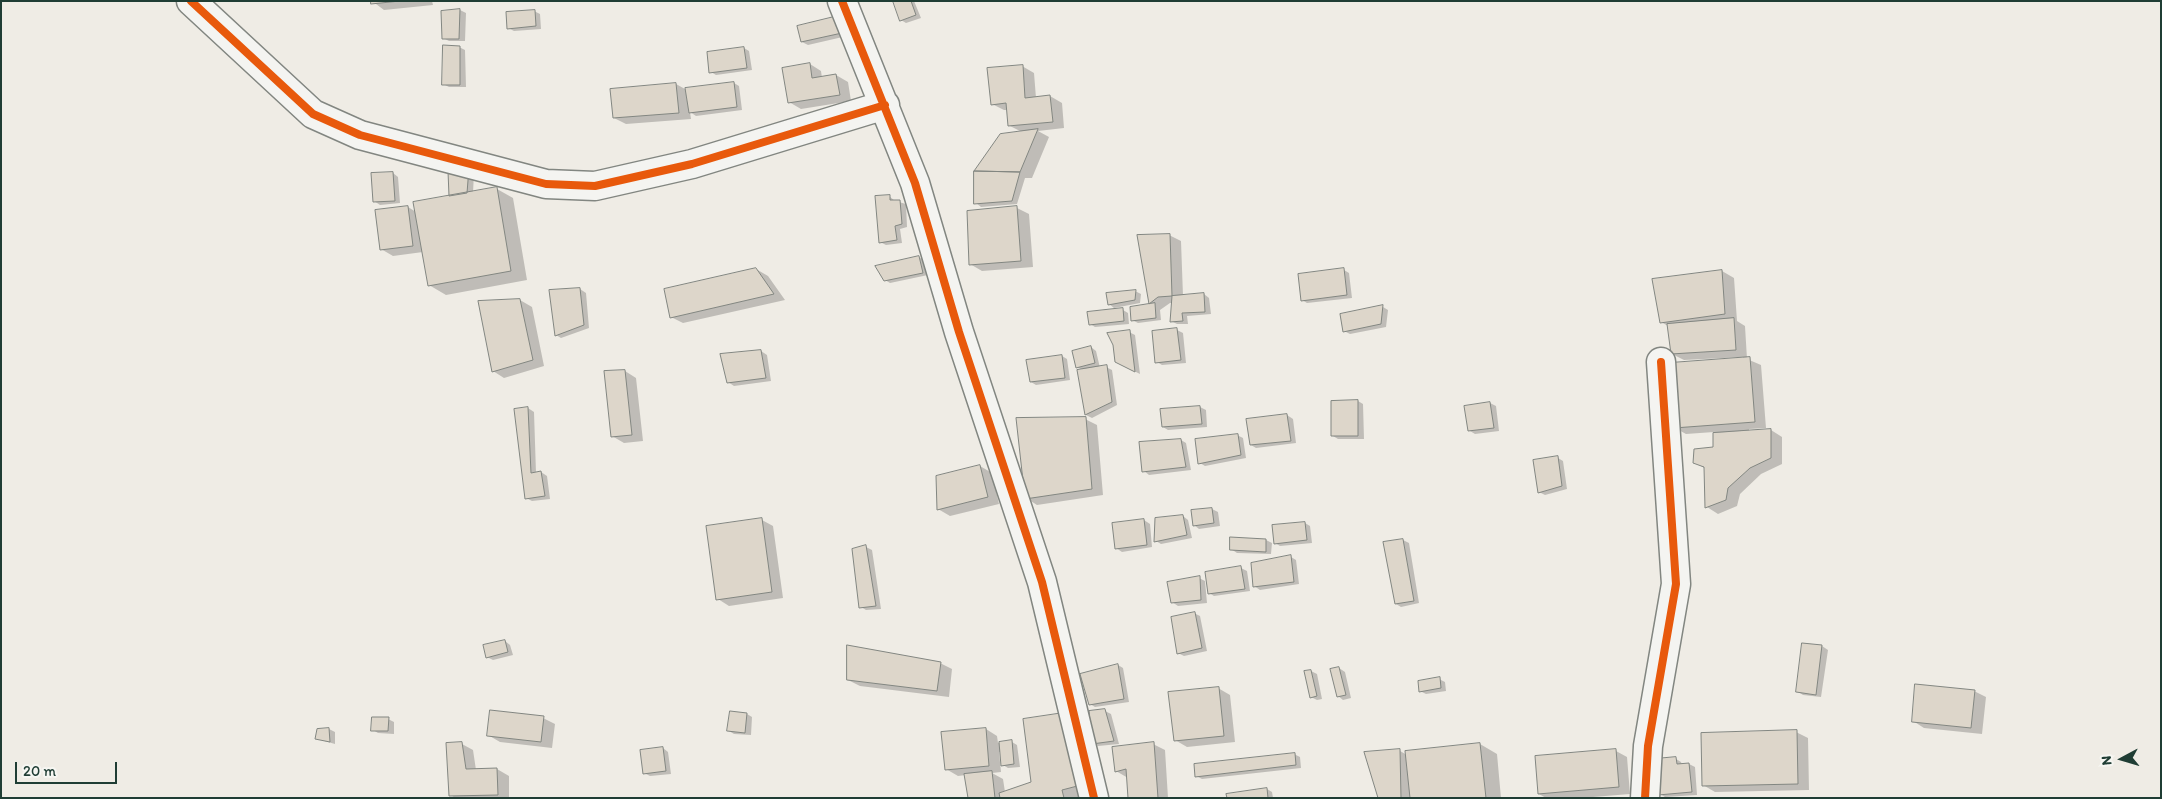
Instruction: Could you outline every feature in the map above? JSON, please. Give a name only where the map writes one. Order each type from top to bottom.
[{"type":"street","points":[[191,1],[313,114],[360,135],[546,184],[595,186],[692,164],[885,105]]},
{"type":"street","points":[[842,1],[885,105],[914,183],[970,368],[1042,582],[1094,798]]},
{"type":"street","points":[[1645,798],[1648,746],[1676,584],[1661,362]]},
{"type":"building","points":[[371,1],[400,1],[371,4]]},
{"type":"building","points":[[893,1],[911,1],[916,15],[900,21]]},
{"type":"building","points":[[460,9],[459,39],[442,39],[441,11]]},
{"type":"building","points":[[535,10],[536,26],[507,29],[506,12]]},
{"type":"building","points":[[838,16],[842,33],[801,42],[797,26]]},
{"type":"building","points":[[443,45],[460,46],[460,85],[442,85]]},
{"type":"building","points":[[744,47],[747,68],[709,73],[707,52]]},
{"type":"building","points":[[810,63],[812,78],[836,74],[840,95],[788,103],[782,68]]},
{"type":"building","points":[[1023,65],[1025,98],[1050,95],[1053,122],[1008,126],[1006,103],[991,105],[987,68]]},
{"type":"building","points":[[734,82],[737,107],[689,113],[685,88]]},
{"type":"building","points":[[676,83],[679,113],[613,118],[610,89]]},
{"type":"building","points":[[1038,129],[1020,172],[974,171],[1000,134]]},
{"type":"building","points":[[469,168],[467,193],[449,196],[448,171]]},
{"type":"building","points":[[974,171],[1020,172],[1012,201],[974,204]]},
{"type":"building","points":[[393,172],[395,201],[373,202],[371,173]]},
{"type":"building","points":[[497,187],[511,271],[428,286],[413,202]]},
{"type":"building","points":[[890,195],[890,200],[900,200],[902,224],[895,226],[897,240],[879,243],[875,196]]},
{"type":"building","points":[[408,206],[413,246],[380,250],[375,210]]},
{"type":"building","points":[[1017,206],[1021,261],[969,265],[967,211]]},
{"type":"building","points":[[1170,234],[1172,296],[1158,297],[1149,304],[1137,235]]},
{"type":"building","points":[[919,256],[923,273],[884,281],[875,266]]},
{"type":"building","points":[[756,268],[774,294],[670,318],[664,289]]},
{"type":"building","points":[[1344,268],[1347,295],[1301,301],[1298,274]]},
{"type":"building","points":[[1722,270],[1725,314],[1660,323],[1652,279]]},
{"type":"building","points":[[580,288],[584,325],[555,336],[549,290]]},
{"type":"building","points":[[1136,290],[1135,300],[1108,305],[1106,293]]},
{"type":"building","points":[[1204,293],[1205,312],[1182,313],[1183,321],[1170,322],[1172,296]]},
{"type":"building","points":[[520,299],[533,360],[492,372],[478,301]]},
{"type":"building","points":[[1155,303],[1156,318],[1131,321],[1130,307]]},
{"type":"building","points":[[1383,305],[1381,324],[1343,332],[1340,314]]},
{"type":"building","points":[[1123,308],[1124,321],[1089,325],[1087,312]]},
{"type":"building","points":[[1734,318],[1736,350],[1671,354],[1667,324]]},
{"type":"building","points":[[1177,328],[1181,360],[1155,363],[1152,331]]},
{"type":"building","points":[[1130,330],[1135,372],[1115,362],[1113,345],[1107,333]]},
{"type":"building","points":[[1091,346],[1095,363],[1076,368],[1072,351]]},
{"type":"building","points":[[761,350],[766,378],[727,383],[720,354]]},
{"type":"building","points":[[1062,355],[1065,378],[1030,382],[1026,360]]},
{"type":"building","points":[[1750,357],[1755,422],[1674,428],[1670,363]]},
{"type":"building","points":[[1107,365],[1112,402],[1085,415],[1077,370]]},
{"type":"building","points":[[625,370],[632,435],[611,437],[604,371]]},
{"type":"building","points":[[1358,400],[1358,436],[1331,436],[1331,401]]},
{"type":"building","points":[[1490,402],[1494,428],[1468,431],[1464,406]]},
{"type":"building","points":[[1200,406],[1202,424],[1162,427],[1160,409]]},
{"type":"building","points":[[528,407],[531,473],[541,471],[545,496],[525,499],[514,409]]},
{"type":"building","points":[[1287,414],[1291,441],[1250,445],[1246,419]]},
{"type":"building","points":[[1086,417],[1092,489],[1025,499],[1016,418]]},
{"type":"building","points":[[1771,429],[1771,458],[1750,468],[1728,488],[1726,500],[1705,508],[1704,467],[1693,463],[1694,449],[1713,447],[1713,433]]},
{"type":"building","points":[[1238,434],[1241,455],[1198,464],[1195,439]]},
{"type":"building","points":[[1181,439],[1186,467],[1142,472],[1139,442]]},
{"type":"building","points":[[1558,456],[1562,486],[1538,493],[1533,460]]},
{"type":"building","points":[[980,465],[988,497],[937,510],[936,476]]},
{"type":"building","points":[[1212,508],[1214,523],[1193,526],[1191,510]]},
{"type":"building","points":[[1183,515],[1187,535],[1154,542],[1155,518]]},
{"type":"building","points":[[762,518],[772,592],[716,600],[706,526]]},
{"type":"building","points":[[1144,519],[1147,545],[1115,549],[1112,523]]},
{"type":"building","points":[[1305,522],[1307,540],[1274,544],[1272,525]]},
{"type":"building","points":[[1230,537],[1266,539],[1266,552],[1230,550]]},
{"type":"building","points":[[1403,539],[1414,601],[1395,604],[1383,542]]},
{"type":"building","points":[[866,545],[876,606],[859,608],[852,549]]},
{"type":"building","points":[[1291,555],[1294,582],[1253,587],[1251,563]]},
{"type":"building","points":[[1241,566],[1245,589],[1208,594],[1205,572]]},
{"type":"building","points":[[1200,576],[1201,600],[1171,603],[1167,582]]},
{"type":"building","points":[[1195,612],[1202,648],[1177,654],[1171,617]]},
{"type":"building","points":[[505,640],[508,652],[486,658],[483,645]]},
{"type":"building","points":[[1802,643],[1822,645],[1816,695],[1796,692]]},
{"type":"building","points":[[847,645],[941,662],[937,691],[847,680]]},
{"type":"building","points":[[1118,664],[1124,699],[1089,705],[1080,674]]},
{"type":"building","points":[[1339,667],[1346,695],[1337,697],[1330,669]]},
{"type":"building","points":[[1311,670],[1317,696],[1310,698],[1304,671]]},
{"type":"building","points":[[1440,677],[1441,688],[1419,692],[1418,681]]},
{"type":"building","points":[[1915,684],[1975,690],[1971,728],[1912,722]]},
{"type":"building","points":[[1219,687],[1224,736],[1174,741],[1168,692]]},
{"type":"building","points":[[1105,709],[1114,741],[1092,744],[1089,711]]},
{"type":"building","points":[[490,710],[544,716],[541,742],[487,736]]},
{"type":"building","points":[[730,711],[747,713],[745,733],[727,731]]},
{"type":"building","points":[[1070,712],[1085,784],[1062,790],[1064,798],[1000,798],[999,793],[1031,782],[1023,719]]},
{"type":"building","points":[[372,717],[389,717],[388,731],[371,731]]},
{"type":"building","points":[[329,728],[330,742],[315,739],[317,729]]},
{"type":"building","points":[[986,728],[989,766],[945,770],[941,732]]},
{"type":"building","points":[[1797,730],[1798,784],[1702,786],[1701,733]]},
{"type":"building","points":[[1012,740],[1014,764],[1001,766],[999,742]]},
{"type":"building","points":[[462,742],[466,769],[497,768],[498,795],[449,796],[446,743]]},
{"type":"building","points":[[1154,742],[1158,798],[1128,798],[1126,769],[1115,772],[1112,747]]},
{"type":"building","points":[[1480,743],[1486,798],[1410,798],[1405,751]]},
{"type":"building","points":[[663,747],[666,771],[643,774],[640,750]]},
{"type":"building","points":[[1400,749],[1401,798],[1378,798],[1364,752]]},
{"type":"building","points":[[1616,749],[1619,787],[1538,794],[1535,756]]},
{"type":"building","points":[[1295,753],[1296,765],[1195,777],[1194,764]]},
{"type":"building","points":[[1676,757],[1677,764],[1689,763],[1692,792],[1658,795],[1655,759]]},
{"type":"building","points":[[992,771],[995,798],[968,798],[964,774]]},
{"type":"building","points":[[1267,788],[1268,798],[1227,798],[1226,794]]},
{"type":"cycle path","points":[[191,1],[313,114],[360,135],[546,184],[595,186],[692,164],[885,105]]},
{"type":"cycle path","points":[[842,1],[915,183],[959,332],[1042,582],[1094,798]]},
{"type":"cycle path","points":[[1645,798],[1648,746],[1676,584],[1661,362]]}]
